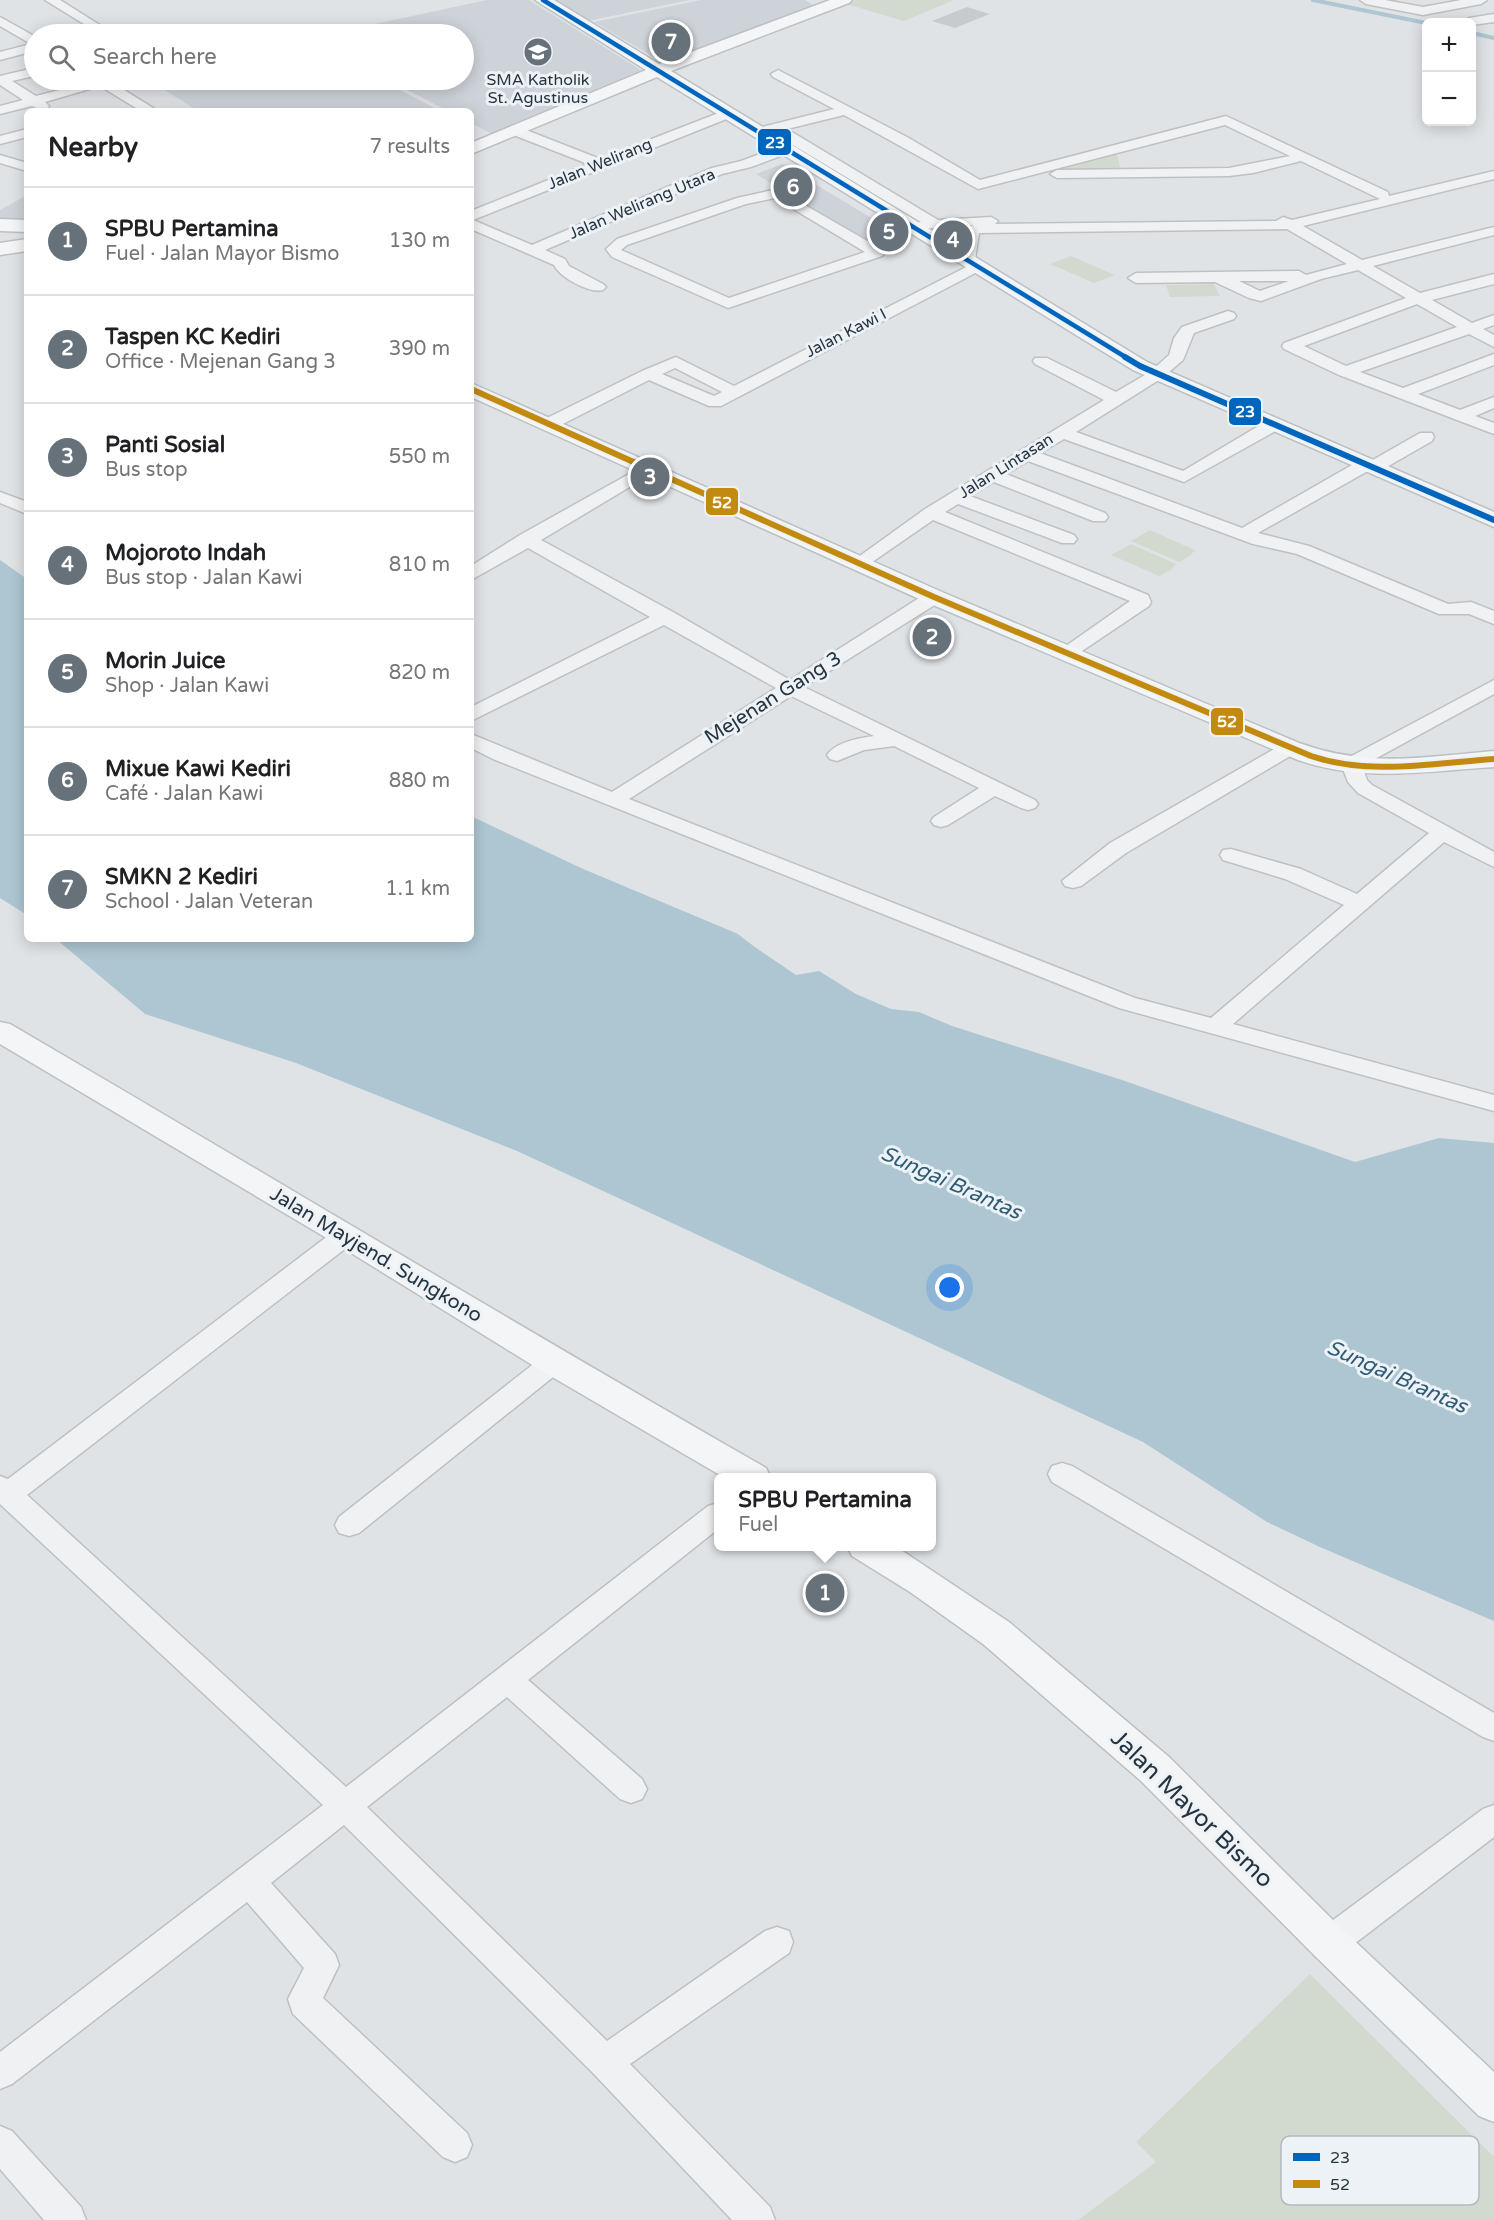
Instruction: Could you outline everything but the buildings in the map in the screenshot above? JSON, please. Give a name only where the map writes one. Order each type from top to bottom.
[{"type":"main road","points":[[543,0],[729,113],[767,130],[786,148],[924,228],[973,263],[1156,375],[1494,520]]},
{"type":"main road","points":[[474,148],[657,71],[844,0]]},
{"type":"main road","points":[[0,225],[24,226]]},
{"type":"main road","points":[[474,390],[934,597],[1290,748],[1325,760],[1384,766],[1494,759]]},
{"type":"main road","name":"Jalan Mayjend. Sungkono","points":[[0,1031],[346,1235],[554,1362],[745,1473]]},
{"type":"main road","name":"Jalan Mayor Bismo","points":[[873,1551],[923,1582],[996,1633],[1155,1768],[1329,1942],[1494,2102]]},
{"type":"street","points":[[51,0],[91,24]]},
{"type":"street","points":[[1366,0],[1424,11],[1481,0]]},
{"type":"street","points":[[1430,0],[1448,6]]},
{"type":"street","points":[[1476,21],[1494,18]]},
{"type":"street","points":[[4,26],[24,36]]},
{"type":"street","points":[[0,56],[24,50]]},
{"type":"street","points":[[0,77],[24,66]]},
{"type":"street","points":[[0,77],[24,73]]},
{"type":"street","points":[[778,74],[847,110],[992,194]]},
{"type":"street","points":[[0,77],[45,108]]},
{"type":"street","points":[[0,111],[76,90]]},
{"type":"street","points":[[116,90],[146,108]]},
{"type":"street","points":[[767,130],[847,110]]},
{"type":"street","name":"Jalan Welirang","points":[[474,215],[729,113]]},
{"type":"street","points":[[978,185],[1226,120],[1383,195]]},
{"type":"street","points":[[767,130],[924,228]]},
{"type":"street","points":[[516,131],[599,164]]},
{"type":"street","points":[[0,140],[24,134]]},
{"type":"street","name":"Jalan Welirang Utara","points":[[533,250],[675,188],[786,148]]},
{"type":"street","points":[[1119,148],[1129,173]]},
{"type":"street","points":[[1023,174],[1229,172],[1253,169],[1301,157]]},
{"type":"street","points":[[0,159],[24,166]]},
{"type":"street","points":[[973,263],[974,230],[1043,224],[1284,222],[1437,189],[1489,181]]},
{"type":"street","points":[[1284,222],[1383,195],[1411,189],[1437,189]]},
{"type":"street","points":[[876,247],[781,194],[771,193],[622,242],[613,249],[617,254],[712,297],[732,303],[876,247],[924,228],[999,216],[1043,224]]},
{"type":"street","points":[[1284,222],[1494,342]]},
{"type":"street","points":[[474,225],[560,262],[563,269],[598,287]]},
{"type":"street","points":[[1136,278],[1218,277],[1254,295],[1261,296],[1316,276],[1494,231]]},
{"type":"street","name":"Jalan Kawi I","points":[[648,374],[714,402],[973,263]]},
{"type":"street","points":[[1494,279],[1420,298],[1290,346],[1345,372],[1494,429]]},
{"type":"street","name":"Jalan Lintasan","points":[[859,563],[956,497],[1156,375],[1177,357],[1182,338],[1188,330],[1228,316]]},
{"type":"street","points":[[1345,372],[1494,320]]},
{"type":"street","points":[[1403,394],[1494,359]]},
{"type":"street","points":[[1041,361],[1116,399]]},
{"type":"street","points":[[547,424],[676,362],[734,392]]},
{"type":"street","points":[[1461,416],[1494,402]]},
{"type":"street","points":[[1062,432],[1184,477],[1274,425]]},
{"type":"street","points":[[1245,534],[1368,466],[1426,437]]},
{"type":"street","points":[[1026,454],[1268,543],[1303,550],[1446,610],[1474,608],[1494,618]]},
{"type":"street","points":[[474,571],[647,469]]},
{"type":"street","points":[[992,475],[1100,517]]},
{"type":"street","points":[[0,497],[24,508]]},
{"type":"street","points":[[956,497],[1068,539]]},
{"type":"street","points":[[931,513],[1141,599],[1142,602],[1066,653]]},
{"type":"street","points":[[526,539],[666,616],[788,687],[1028,804]]},
{"type":"street","name":"Mejenan Gang 3","points":[[613,800],[788,687],[934,597]]},
{"type":"street","points":[[474,714],[666,616]]},
{"type":"street","points":[[1494,686],[1351,764],[1358,783],[1365,789],[1494,861]]},
{"type":"street","points":[[837,755],[860,744],[896,740]]},
{"type":"street","points":[[474,742],[500,755],[1126,1003],[1494,1103]]},
{"type":"street","points":[[1073,881],[1118,848],[1290,748]]},
{"type":"street","points":[[941,822],[994,787]]},
{"type":"street","points":[[1214,1028],[1442,833]]},
{"type":"street","points":[[1231,855],[1293,874],[1358,903]]},
{"type":"street","points":[[346,1235],[4,1490],[344,1805],[605,2062],[757,2220]]},
{"type":"street","points":[[349,1525],[554,1362]]},
{"type":"street","points":[[1062,1474],[1494,1728]]},
{"type":"street","points":[[0,2073],[250,1882],[344,1805],[714,1517]]},
{"type":"street","points":[[507,1679],[631,1789]]},
{"type":"street","points":[[1329,1942],[1494,1819]]},
{"type":"street","points":[[250,1882],[323,1965],[304,2000],[305,2003],[455,2145]]},
{"type":"street","points":[[605,2062],[777,1942]]},
{"type":"street","points":[[0,2143],[63,2218]]},
{"type":"shaded area","name":"SMA Katholik St. Agustinus","points":[[487,0],[529,0],[641,70],[492,134],[474,125],[474,108],[442,108],[407,90],[474,90],[474,24],[375,24]]},
{"type":"shaded area","points":[[556,0],[690,0],[588,21]]},
{"type":"shaded area","points":[[701,0],[805,0],[813,5],[662,62],[594,22]]},
{"type":"shaded area","points":[[856,0],[954,0],[904,21],[846,4]]},
{"type":"shaded area","points":[[165,90],[400,90],[434,108],[193,108]]},
{"type":"shaded area","points":[[1117,154],[1121,171],[1042,172]]},
{"type":"shaded area","points":[[782,164],[898,234],[865,243],[756,174]]},
{"type":"shaded area","points":[[24,197],[24,220],[0,219],[0,210]]},
{"type":"shaded area","points":[[1071,256],[1115,275],[1094,283],[1050,264]]},
{"type":"shaded area","points":[[1214,284],[1220,296],[1170,297],[1166,285]]},
{"type":"shaded area","points":[[1150,530],[1195,550],[1179,562],[1131,541]]},
{"type":"shaded area","points":[[1131,544],[1176,564],[1171,570],[1159,576],[1111,555]]},
{"type":"shaded area","points":[[1310,1974],[1473,2136],[1281,2136],[1281,2205],[1479,2205],[1479,2142],[1494,2157],[1494,2220],[1078,2220],[1156,2162],[1136,2142]]},
{"type":"water","points":[[0,560],[24,577],[24,913],[0,898]]},
{"type":"water","name":"Sungai Brantas","points":[[474,817],[581,868],[738,934],[796,975],[819,971],[856,994],[891,1009],[919,1012],[952,1026],[1122,1080],[1355,1162],[1439,1138],[1494,1143],[1494,1621],[1322,1548],[1267,1522],[1143,1442],[517,1151],[296,1063],[145,1014],[60,942],[474,942]]},
{"type":"waterway","points":[[1313,0],[1422,22]]},
{"type":"waterway","points":[[1476,34],[1494,38]]},
{"type":"transit line","name":"23","points":[[543,0],[1140,366],[1494,520]]},
{"type":"transit line","name":"52","points":[[474,390],[934,597],[1311,756],[1344,764],[1386,767],[1494,759]]},
{"type":"place","name":"SMKN 2 Kediri","points":[[671,42]]},
{"type":"place","name":"SMA Katholik St. Agustinus","points":[[538,52]]},
{"type":"place","name":"Mixue Kawi Kediri","points":[[793,187]]},
{"type":"place","name":"Morin Juice","points":[[889,232]]},
{"type":"place","name":"Mojoroto Indah","points":[[953,240]]},
{"type":"place","name":"Panti Sosial","points":[[650,477]]},
{"type":"place","name":"Taspen KC Kediri","points":[[932,637]]},
{"type":"place","name":"SPBU Pertamina","points":[[825,1593]]}]
